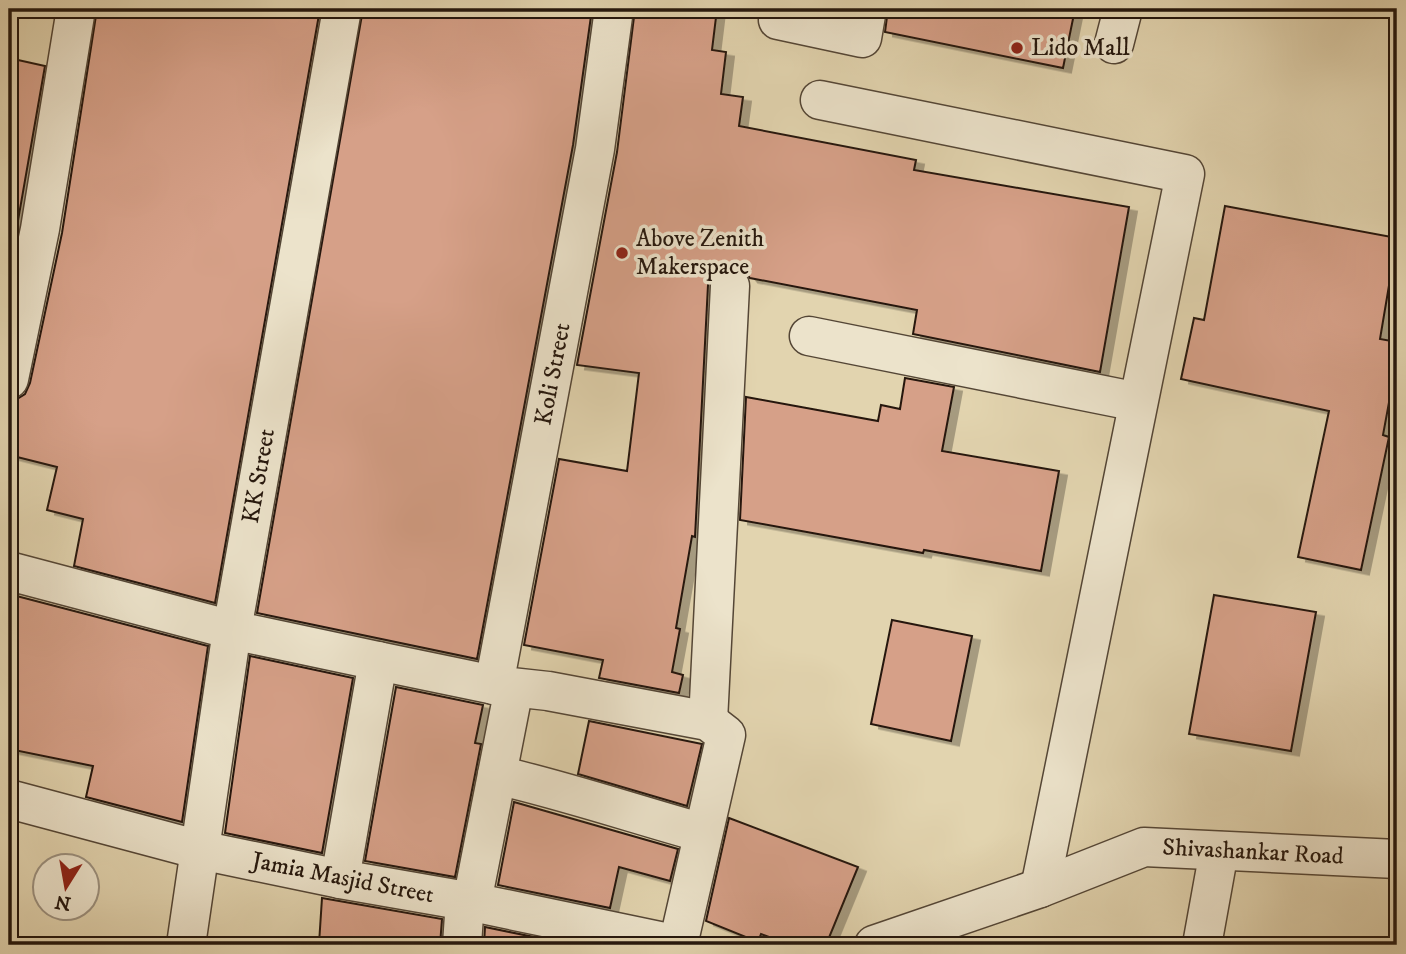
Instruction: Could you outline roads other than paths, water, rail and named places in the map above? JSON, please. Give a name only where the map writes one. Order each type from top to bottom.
[{"type":"street","points":[[9,379],[40,229],[76,9]]},
{"type":"street","name":"KK Street","points":[[186,945],[232,630],[342,9]]},
{"type":"street","name":"Koli Street","points":[[462,945],[469,901],[519,688],[614,9]]},
{"type":"street","points":[[780,9],[778,20],[862,38],[867,9]]},
{"type":"street","points":[[820,100],[1185,174],[1040,888]]},
{"type":"street","points":[[708,721],[730,286]]},
{"type":"street","points":[[808,336],[1138,402]]},
{"type":"street","points":[[9,571],[232,630],[519,688],[708,721],[726,735],[678,945]]},
{"type":"street","points":[[340,879],[378,661]]},
{"type":"street","points":[[497,775],[554,788],[704,833]]},
{"type":"street","name":"Jamia Masjid Street","points":[[9,800],[201,850],[340,879],[469,901],[678,945]]},
{"type":"street","name":"Shivashankar Road","points":[[874,945],[1040,888],[1144,847],[1397,859]]},
{"type":"street","points":[[1202,945],[1219,851]]},
{"type":"place","name":"Lido Mall","points":[[1017,48]]},
{"type":"place","name":"Above Zenith Makerspace","points":[[622,253]]}]
